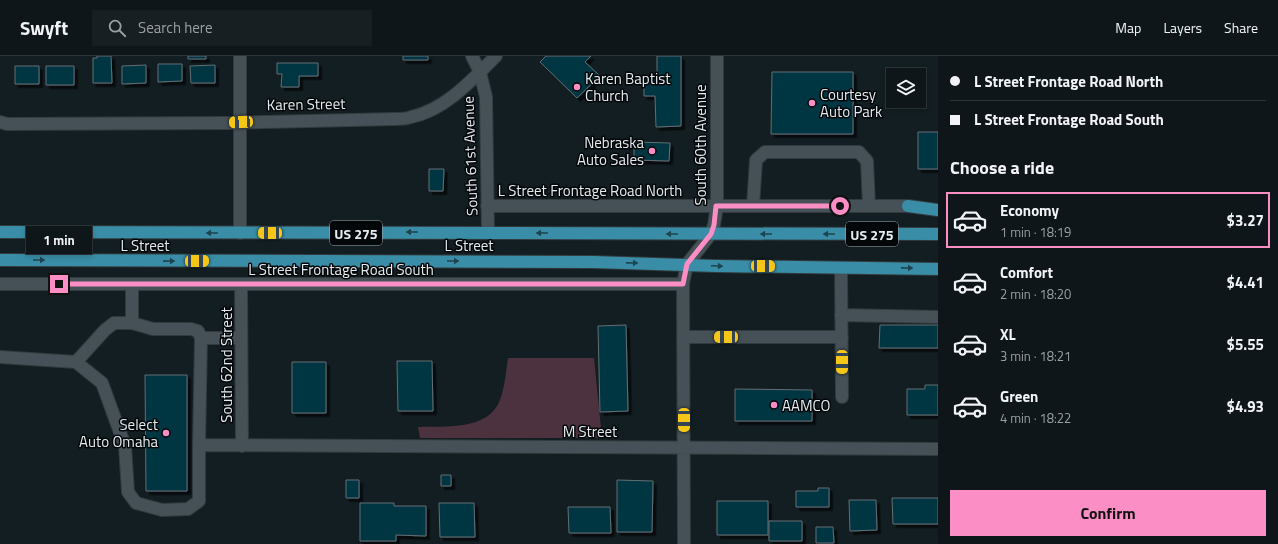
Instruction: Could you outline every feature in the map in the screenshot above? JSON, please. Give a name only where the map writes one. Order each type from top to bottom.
[{"type":"main road","points":[[908,206],[938,210]]},
{"type":"main road","name":"L Street","points":[[0,232],[938,234]]},
{"type":"main road","name":"L Street","points":[[0,260],[593,262],[716,266],[938,269]]},
{"type":"street","points":[[240,56],[240,233]]},
{"type":"street","name":"South 61st Avenue","points":[[472,56],[480,72],[486,97],[488,232]]},
{"type":"street","name":"Karen Street","points":[[0,122],[14,124],[241,122],[410,118],[425,113],[460,90],[496,56]]},
{"type":"street","name":"South 60th Avenue","points":[[711,234],[714,225],[716,206],[716,56]]},
{"type":"street","points":[[753,206],[756,160],[765,152],[859,152],[867,161],[870,206]]},
{"type":"street","name":"L Street Frontage Road North","points":[[488,206],[908,206]]},
{"type":"street","points":[[684,544],[683,284],[687,264],[711,234]]},
{"type":"street","points":[[841,268],[842,397]]},
{"type":"street","name":"L Street Frontage Road South","points":[[0,284],[683,284]]},
{"type":"street","points":[[132,284],[132,323]]},
{"type":"street","name":"South 62nd Street","points":[[241,285],[242,446]]},
{"type":"street","points":[[841,315],[938,317]]},
{"type":"street","points":[[0,358],[76,362],[102,383],[125,446],[128,492],[136,503],[162,510],[168,510],[188,509],[199,502],[201,338],[198,330],[153,329],[132,323],[114,323],[105,330],[76,362]]},
{"type":"street","points":[[683,337],[842,337]]},
{"type":"street","points":[[201,338],[241,338]]},
{"type":"street","name":"M Street","points":[[199,445],[938,449]]},
{"type":"shaded area","points":[[508,358],[594,358],[602,438],[420,438],[418,427],[454,426],[478,421],[488,416],[496,408],[501,397]]},
{"type":"building","points":[[97,56],[111,56],[112,83],[93,83],[93,58],[97,58]]},
{"type":"building","points":[[188,56],[206,56],[206,59],[188,59]]},
{"type":"building","points":[[403,56],[428,56],[428,60],[403,60]]},
{"type":"building","name":"Karen Baptist Church","points":[[546,56],[591,56],[585,62],[600,76],[577,98],[540,62]]},
{"type":"building","points":[[657,56],[681,56],[681,126],[656,127],[655,96],[644,96],[644,76],[657,76]]},
{"type":"building","points":[[277,63],[318,63],[318,76],[299,76],[299,87],[281,87],[282,74],[277,74]]},
{"type":"building","points":[[158,64],[182,64],[182,81],[158,82]]},
{"type":"building","points":[[146,65],[146,83],[122,84],[122,66]]},
{"type":"building","points":[[215,65],[215,83],[191,83],[190,66]]},
{"type":"building","points":[[15,66],[39,66],[39,84],[15,84]]},
{"type":"building","points":[[46,66],[74,66],[74,85],[46,85]]},
{"type":"building","name":"Courtesy Auto Park","points":[[772,72],[853,72],[853,134],[771,134]]},
{"type":"building","points":[[918,132],[938,132],[938,169],[918,169]]},
{"type":"building","name":"Nebraska Auto Sales","points":[[634,142],[670,143],[669,161],[634,160]]},
{"type":"building","points":[[429,169],[444,169],[443,191],[429,191]]},
{"type":"building","points":[[626,325],[628,411],[600,412],[598,326]]},
{"type":"building","points":[[880,325],[938,325],[938,348],[879,348]]},
{"type":"building","points":[[397,361],[432,361],[433,411],[398,411]]},
{"type":"building","points":[[292,362],[326,362],[326,413],[292,413]]},
{"type":"building","name":"Select Auto Omaha","points":[[145,375],[187,375],[187,491],[146,491]]},
{"type":"building","points":[[925,385],[938,385],[938,415],[907,415],[907,389],[925,389]]},
{"type":"building","name":"AAMCO","points":[[735,389],[812,390],[812,421],[735,421]]},
{"type":"building","points":[[441,475],[451,475],[451,486],[441,486]]},
{"type":"building","points":[[346,480],[359,480],[359,498],[346,498]]},
{"type":"building","points":[[617,480],[653,481],[652,532],[617,532]]},
{"type":"building","points":[[818,488],[829,488],[829,507],[796,507],[796,491],[818,491]]},
{"type":"building","points":[[892,498],[938,498],[938,524],[893,524]]},
{"type":"building","points":[[849,500],[876,500],[877,530],[850,531]]},
{"type":"building","points":[[717,501],[768,501],[768,535],[717,535]]},
{"type":"building","points":[[360,503],[394,503],[394,506],[426,506],[426,536],[396,535],[396,541],[360,541]]},
{"type":"building","points":[[439,503],[474,503],[475,537],[440,537]]},
{"type":"building","points":[[568,507],[610,507],[611,533],[569,533]]},
{"type":"building","points":[[769,521],[802,521],[802,541],[769,541]]},
{"type":"building","points":[[816,527],[833,527],[834,543],[816,543]]},
{"type":"place","name":"Karen Baptist Church","points":[[577,87]]},
{"type":"place","name":"Courtesy Auto Park","points":[[812,103]]},
{"type":"place","name":"Nebraska Auto Sales","points":[[652,151]]},
{"type":"place","name":"AAMCO","points":[[774,405]]},
{"type":"place","name":"Select Auto Omaha","points":[[166,433]]},
{"type":"route","points":[[59,284],[683,284],[687,264],[711,234],[714,225],[716,206],[840,206]]}]
